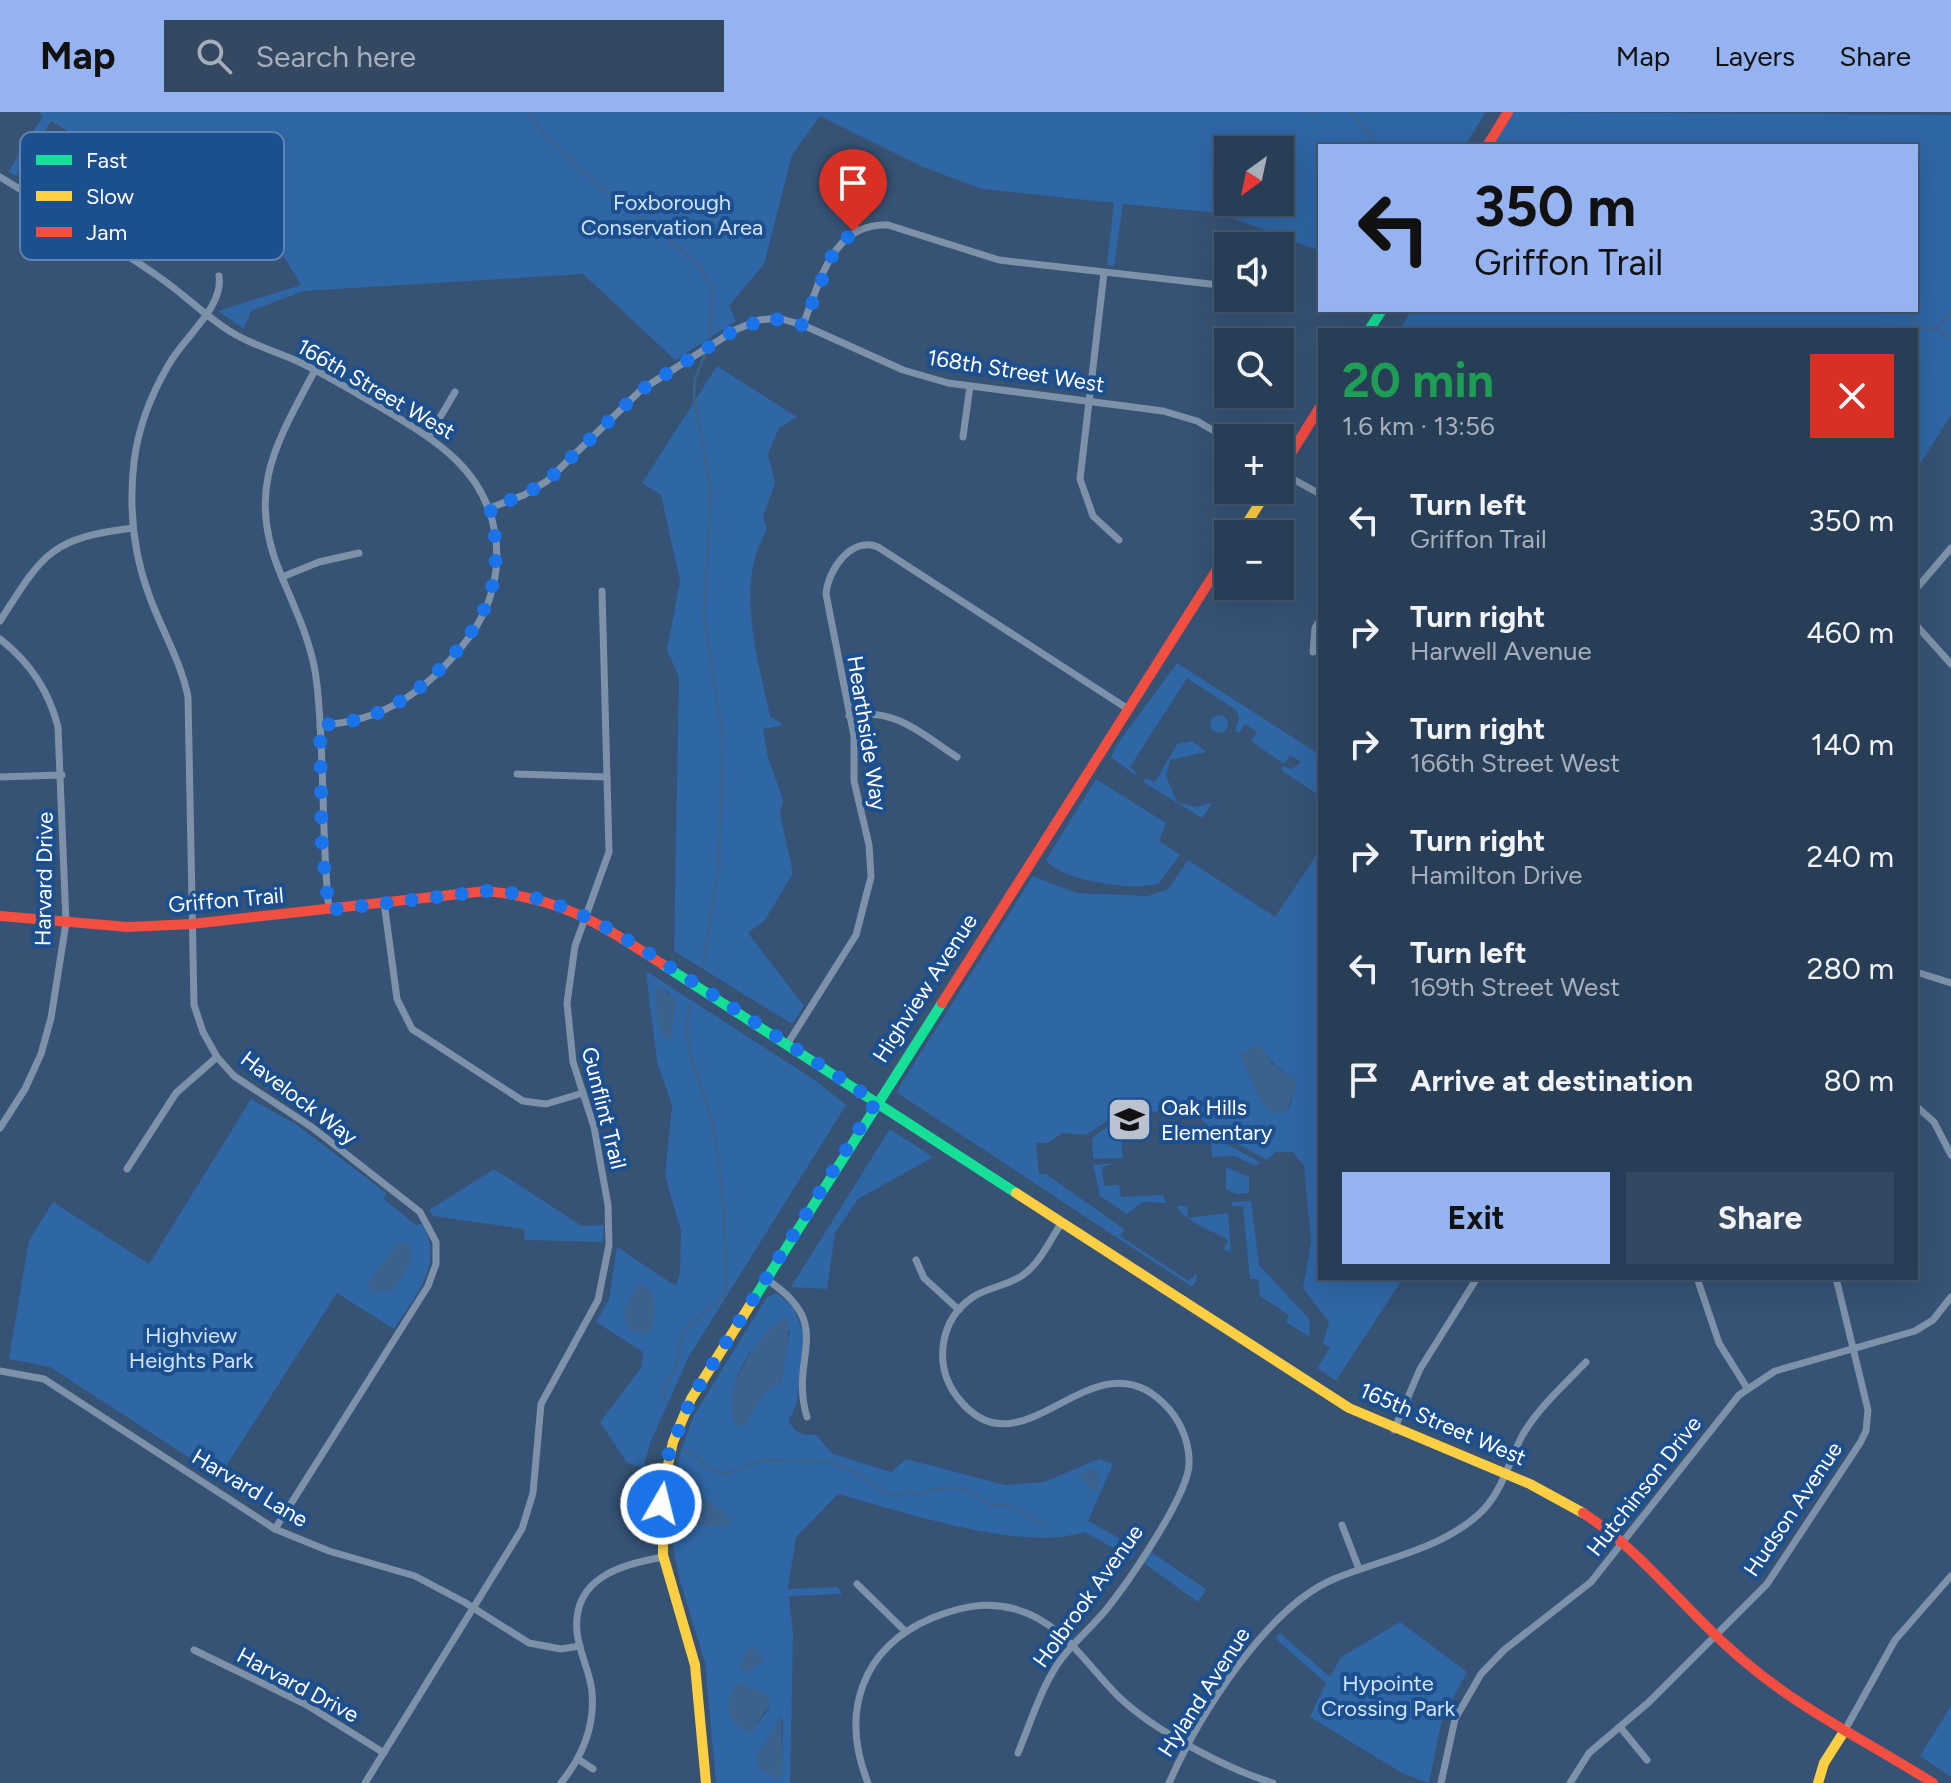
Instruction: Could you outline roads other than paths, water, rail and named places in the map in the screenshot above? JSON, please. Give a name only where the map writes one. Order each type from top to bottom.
[{"type":"street","points":[[1488,144],[1508,112]]},
{"type":"street","name":"166th Street West","points":[[0,177],[20,190]]},
{"type":"street","points":[[850,215],[856,230]]},
{"type":"street","points":[[803,325],[832,256],[843,239],[870,224],[888,225],[978,255],[1214,285]]},
{"type":"street","name":"166th Street West","points":[[132,260],[242,338],[315,370],[429,436],[465,466],[490,508],[497,544],[496,570],[487,607],[469,637],[425,684],[399,705],[367,719],[320,725]]},
{"type":"street","points":[[1104,273],[1081,489],[1093,516],[1119,540]]},
{"type":"street","name":"Havelock Way","points":[[219,276],[219,294],[178,350],[153,395],[134,458],[133,528],[144,580],[175,653],[188,697],[194,1005],[217,1057],[255,1092],[313,1128],[420,1212],[436,1242],[436,1264],[428,1286],[275,1529]]},
{"type":"street","name":"168th Street West","points":[[490,508],[524,495],[547,481],[641,390],[735,330],[770,318],[803,325],[903,370],[970,386],[1184,416],[1214,432]]},
{"type":"street","points":[[315,370],[277,443],[265,481],[267,541],[311,651],[320,725],[322,847],[329,910]]},
{"type":"street","points":[[963,437],[970,386]]},
{"type":"street","points":[[429,436],[455,392]]},
{"type":"street","points":[[1294,449],[1318,410]]},
{"type":"street","points":[[1294,480],[1318,493]]},
{"type":"street","points":[[0,621],[34,567],[52,551],[80,536],[133,528]]},
{"type":"street","name":"Hearthside Way","points":[[788,1043],[844,959],[862,921],[869,894],[869,845],[854,781],[854,736],[826,588],[845,555],[865,544],[878,547],[1128,709]]},
{"type":"street","points":[[1918,587],[1951,548]]},
{"type":"street","points":[[282,577],[319,562],[359,553]]},
{"type":"street","name":"Highview Avenue","points":[[706,1783],[693,1657],[664,1557],[661,1496],[675,1434],[691,1399],[876,1102],[1214,574]]},
{"type":"street","name":"Gunflint Trail","points":[[365,1783],[525,1523],[533,1493],[541,1404],[595,1307],[604,1282],[609,1239],[608,1205],[594,1127],[570,1042],[567,1003],[573,956],[609,852],[602,591]]},
{"type":"street","points":[[1313,652],[1318,623]]},
{"type":"street","points":[[1918,627],[1951,664]]},
{"type":"street","name":"Harvard Drive","points":[[0,639],[22,658],[50,701],[61,738],[66,923],[51,1018],[41,1054],[25,1089],[0,1128]]},
{"type":"street","points":[[849,716],[878,712],[892,716],[957,757]]},
{"type":"street","points":[[517,774],[607,777]]},
{"type":"street","points":[[0,777],[62,775]]},
{"type":"street","name":"Griffon Trail","points":[[0,916],[128,927],[192,924],[463,892],[510,891],[586,915],[876,1102]]},
{"type":"street","points":[[384,902],[397,999],[412,1029],[523,1101],[546,1104],[583,1093]]},
{"type":"street","points":[[1918,973],[1951,983]]},
{"type":"street","points":[[127,1169],[176,1093],[217,1057]]},
{"type":"street","name":"165th Street West","points":[[876,1102],[1328,1395],[1394,1430],[1507,1472],[1564,1502],[1623,1543],[1663,1578],[1716,1637],[1759,1674],[1933,1783]]},
{"type":"street","points":[[1918,1108],[1934,1122],[1951,1155]]},
{"type":"street","points":[[916,1260],[924,1278],[959,1310],[984,1291],[1021,1276],[1041,1256],[1062,1222]]},
{"type":"street","points":[[766,1279],[787,1293],[805,1319],[808,1341],[801,1390],[807,1417]]},
{"type":"street","points":[[1394,1430],[1420,1369],[1476,1280]]},
{"type":"street","points":[[1698,1280],[1719,1343],[1747,1388]]},
{"type":"street","name":"Hudson Avenue","points":[[1570,1783],[1589,1753],[1716,1637],[1781,1565],[1866,1431],[1868,1410],[1836,1280]]},
{"type":"street","name":"Hutchinson Drive","points":[[1441,1783],[1449,1738],[1473,1684],[1504,1650],[1583,1590],[1727,1408],[1747,1388],[1775,1371],[1915,1331],[1933,1320],[1951,1297]]},
{"type":"street","name":"Holbrook Avenue","points":[[959,1310],[946,1332],[944,1370],[961,1402],[981,1417],[1005,1423],[1030,1421],[1084,1389],[1102,1384],[1123,1385],[1160,1401],[1177,1420],[1185,1437],[1189,1468],[1176,1501],[1118,1593],[1052,1673],[1018,1753]]},
{"type":"street","name":"Hyland Avenue","points":[[1169,1783],[1254,1643],[1278,1616],[1321,1585],[1459,1530],[1492,1501],[1536,1414],[1586,1362]]},
{"type":"street","name":"Harvard Lane","points":[[0,1371],[44,1379],[275,1529],[329,1551],[415,1576],[529,1643],[561,1649],[580,1646]]},
{"type":"street","points":[[1342,1525],[1359,1569]]},
{"type":"street","points":[[561,1783],[578,1759],[588,1734],[592,1707],[590,1680],[580,1646],[578,1613],[596,1581],[619,1565],[664,1557]]},
{"type":"street","points":[[1818,1783],[1824,1763],[1895,1640],[1951,1576]]},
{"type":"street","points":[[857,1584],[905,1631]]},
{"type":"street","points":[[868,1783],[856,1746],[858,1700],[875,1662],[905,1631],[960,1608],[989,1605],[1038,1618],[1073,1645],[1120,1697],[1231,1768],[1273,1783]]},
{"type":"street","name":"Harvard Drive","points":[[194,1650],[307,1705],[384,1753]]},
{"type":"street","points":[[1620,1727],[1647,1760]]},
{"type":"street","points":[[578,1759],[593,1769]]},
{"type":"waterway","points":[[528,112],[546,137],[585,174],[697,263],[712,289],[710,338]]},
{"type":"waterway","points":[[1304,112],[1317,112]]},
{"type":"waterway","points":[[1351,112],[1376,144]]},
{"type":"waterway","points":[[1937,329],[1951,311]]},
{"type":"waterway","points":[[1904,312],[1922,328],[1937,329]]},
{"type":"waterway","points":[[1937,329],[1951,339]]},
{"type":"waterway","points":[[703,964],[719,864],[723,740],[704,616],[711,492],[694,395],[695,379],[706,351]]},
{"type":"waterway","points":[[665,1401],[663,1389],[676,1366],[683,1331],[723,1296],[726,1288],[725,1228],[719,1166],[710,1113],[690,1051],[687,1021],[690,1006]]},
{"type":"waterway","points":[[684,1451],[696,1455],[705,1467],[725,1474],[764,1460],[831,1462],[855,1472],[886,1493],[899,1495],[907,1490],[917,1495],[936,1489],[955,1488],[973,1493],[989,1505],[1007,1505],[1045,1525]]},
{"type":"place","name":"Oak Hills Elementary","points":[[1130,1120]]},
{"type":"park label","name":"Foxborough Conservation Area","points":[[672,214]]},
{"type":"park label","name":"Highview Heights Park","points":[[191,1348]]},
{"type":"park label","name":"Hypointe Crossing Park","points":[[1388,1696]]}]
